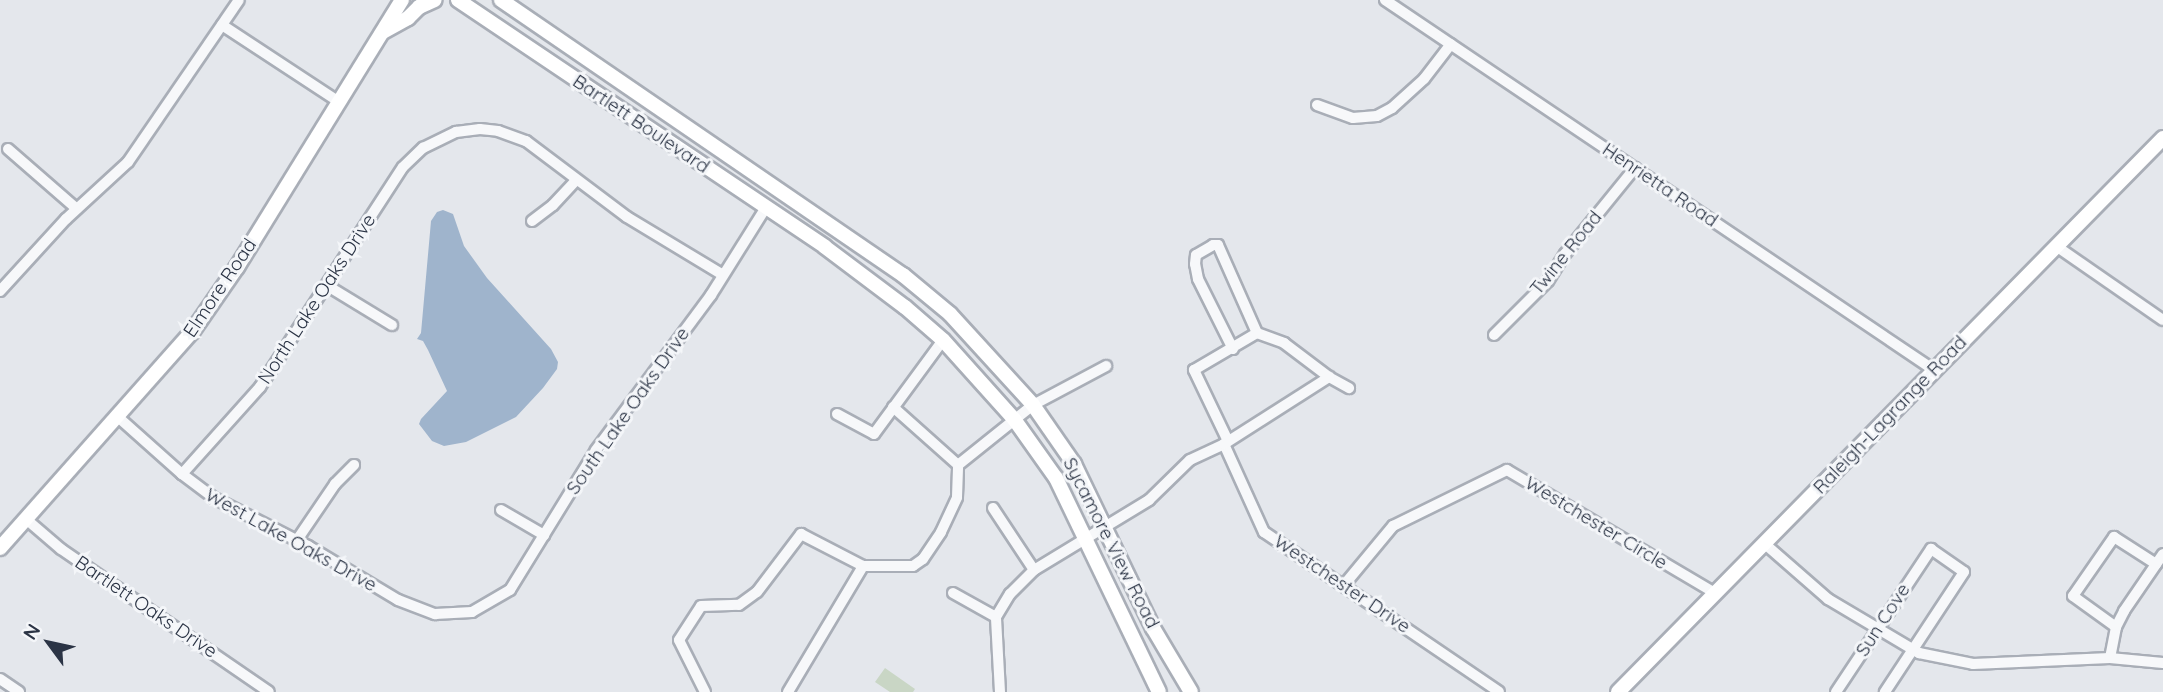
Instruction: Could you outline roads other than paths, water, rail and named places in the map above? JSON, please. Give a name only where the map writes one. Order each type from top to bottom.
[{"type":"main road","name":"Elmore Road","points":[[0,548],[118,417],[207,311],[339,102],[394,6],[402,0]]},
{"type":"main road","points":[[379,34],[408,18],[419,7],[435,0]]},
{"type":"main road","name":"Bartlett Boulevard","points":[[457,0],[825,247]]},
{"type":"main road","name":"Bartlett Boulevard","points":[[500,0],[838,232]]},
{"type":"main road","points":[[621,110],[634,92]]},
{"type":"main road","name":"Raleigh-Lagrange Road","points":[[1618,692],[2163,138]]},
{"type":"main road","name":"Sycamore View Road","points":[[838,232],[903,275],[950,314],[1023,412],[1055,478],[1095,533],[1191,692]]},
{"type":"main road","name":"Sycamore View Road","points":[[825,247],[890,295],[943,340],[1023,412],[1073,464],[1095,533],[1159,692]]},
{"type":"main road","points":[[890,295],[903,275]]},
{"type":"street","points":[[0,291],[77,209],[134,154],[239,0]]},
{"type":"street","name":"Henrietta Road","points":[[1385,0],[1934,370]]},
{"type":"street","points":[[222,25],[339,102]]},
{"type":"street","points":[[1317,105],[1353,118],[1377,116],[1392,108],[1424,79],[1451,44]]},
{"type":"street","name":"North Lake Oaks Drive","points":[[182,474],[260,387],[403,167],[423,148],[456,132],[480,129],[512,135],[526,141],[575,181]]},
{"type":"street","points":[[8,149],[77,209]]},
{"type":"street","name":"Twine Road","points":[[1494,335],[1548,281],[1565,254],[1635,168]]},
{"type":"street","points":[[532,221],[553,205],[575,181],[660,239],[723,275]]},
{"type":"street","name":"South Lake Oaks Drive","points":[[485,607],[510,590],[610,430],[723,275],[765,209]]},
{"type":"street","points":[[1257,333],[1233,349],[1198,279],[1196,256],[1218,245],[1257,333],[1284,343],[1329,377],[1349,388]]},
{"type":"street","points":[[2056,246],[2163,320]]},
{"type":"street","points":[[328,286],[392,326]]},
{"type":"street","points":[[837,414],[874,434],[943,340]]},
{"type":"street","name":"Westchester Drive","points":[[1233,349],[1194,370],[1264,532],[1499,692]]},
{"type":"street","points":[[705,692],[679,640],[701,606],[739,605],[757,592],[801,534],[863,566],[913,566],[923,559],[957,498],[958,465],[1023,412],[1106,366]]},
{"type":"street","points":[[1000,692],[996,617],[1010,594],[1034,570],[1149,500],[1190,460],[1226,443],[1329,377]]},
{"type":"street","points":[[893,407],[958,465]]},
{"type":"street","name":"West Lake Oaks Drive","points":[[118,417],[182,474],[236,511],[297,540],[417,610],[453,615],[485,607]]},
{"type":"street","points":[[297,540],[335,484],[354,465]]},
{"type":"street","name":"Westchester Circle","points":[[1344,585],[1393,526],[1507,470],[1715,593]]},
{"type":"street","points":[[993,508],[1034,570]]},
{"type":"street","points":[[501,510],[544,536]]},
{"type":"street","name":"Bartlett Oaks Drive","points":[[26,519],[61,549],[269,692]]},
{"type":"street","points":[[2116,627],[2073,596],[2114,537],[2156,564]]},
{"type":"street","points":[[1765,544],[1828,599],[1914,650],[1952,662],[1973,664],[2110,659],[2163,663]]},
{"type":"street","name":"Sun Cove","points":[[1836,692],[1931,549],[1965,572],[1914,650]]},
{"type":"street","points":[[2110,659],[2116,627],[2163,554]]},
{"type":"street","points":[[788,692],[863,566]]},
{"type":"street","points":[[953,593],[996,617]]},
{"type":"street","points":[[1885,692],[1914,650]]},
{"type":"street","points":[[0,679],[19,692]]},
{"type":"water","points":[[443,210],[453,214],[464,246],[487,278],[551,349],[558,362],[557,369],[543,388],[516,417],[466,442],[444,446],[432,441],[419,424],[447,391],[423,341],[417,339],[421,333],[431,221],[437,212]]}]
